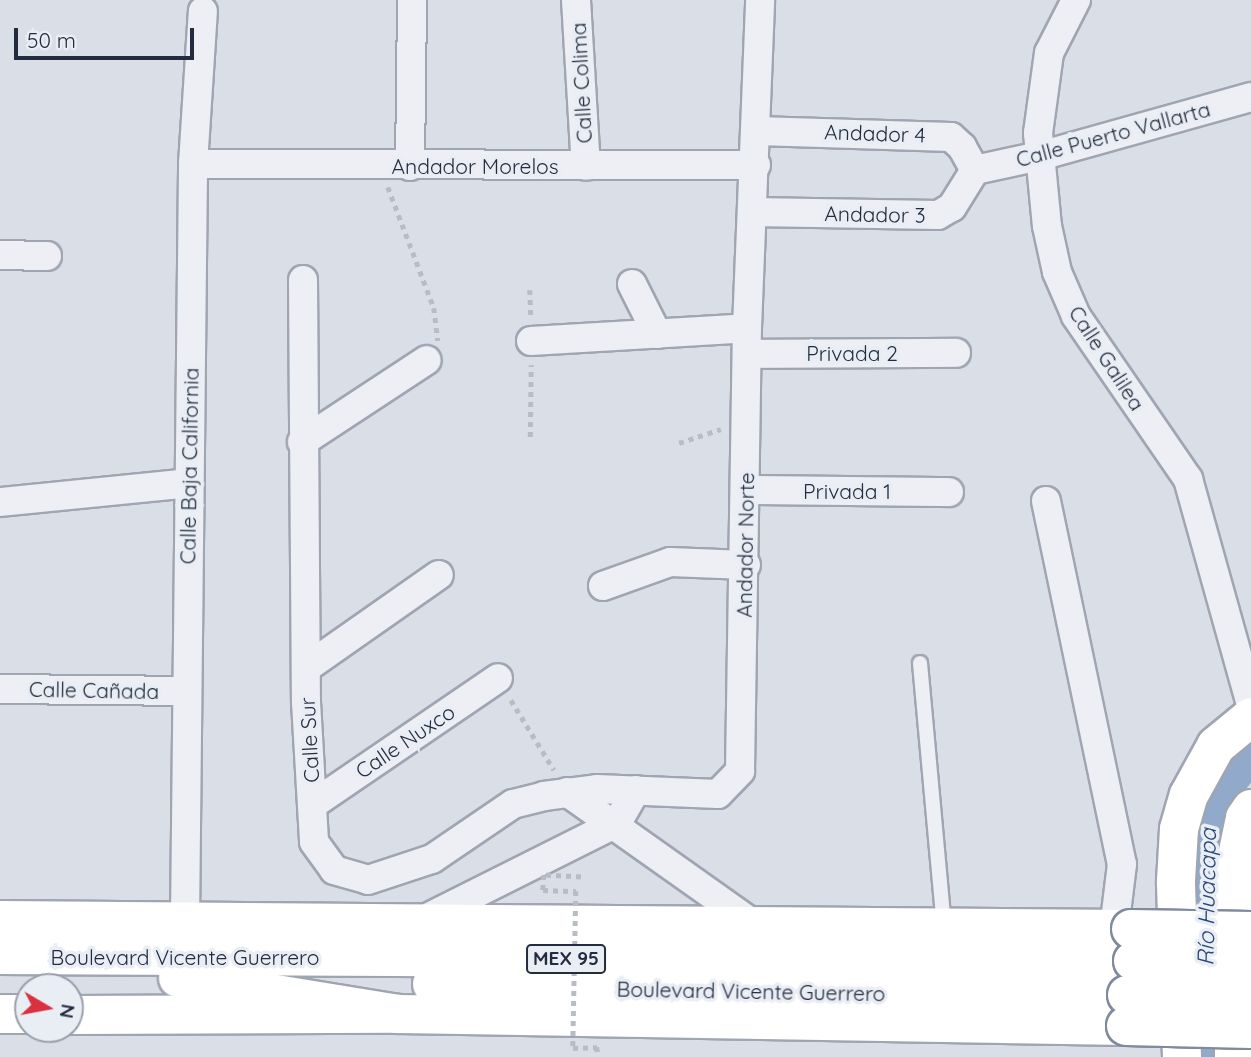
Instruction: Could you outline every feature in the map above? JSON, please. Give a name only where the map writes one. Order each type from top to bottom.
[{"type":"main road","points":[[1182,1057],[1176,881],[1179,829],[1189,795],[1216,746],[1251,717]]},
{"type":"main road","points":[[1234,1057],[1235,866],[1245,818],[1251,809]]},
{"type":"main road","name":"Boulevard Vicente Guerrero","points":[[0,920],[944,928],[1125,983],[1251,1029]]},
{"type":"main road","name":"Boulevard Vicente Guerrero","points":[[84,1015],[398,1014],[1008,1027],[1251,932]]},
{"type":"main road","name":"Boulevard Vicente Guerrero","points":[[0,955],[1125,983],[1251,998]]},
{"type":"main road","name":"Boulevard Vicente Guerrero","points":[[0,981],[178,978],[756,993],[1125,983],[1251,964]]},
{"type":"main road","points":[[178,978],[398,1014]]},
{"type":"street","points":[[398,166],[412,0]]},
{"type":"street","name":"Calle Colima","points":[[576,0],[586,166]]},
{"type":"street","name":"Andador Norte","points":[[636,790],[718,794],[740,771],[746,565],[747,341],[756,165],[760,0]]},
{"type":"street","name":"Calle Galilea","points":[[1076,0],[1049,53],[1038,133],[1047,226],[1057,272],[1076,316],[1188,479],[1251,704]]},
{"type":"street","name":"Calle Baja California","points":[[185,922],[193,164],[203,11]]},
{"type":"street","name":"Calle Puerto Vallarta","points":[[975,170],[1040,156],[1251,97]]},
{"type":"street","name":"Andador 4","points":[[757,131],[951,137],[975,170]]},
{"type":"street","name":"Andador Morelos","points":[[193,164],[756,165]]},
{"type":"street","name":"Andador 3","points":[[752,212],[938,215],[952,207],[975,170]]},
{"type":"street","points":[[0,255],[47,256]]},
{"type":"street","name":"Calle Sur","points":[[303,280],[302,442],[306,668],[314,842],[334,870],[369,880],[432,859],[513,804],[567,792],[636,790]]},
{"type":"street","points":[[632,284],[657,334]]},
{"type":"street","name":"Privada 2","points":[[531,341],[657,334],[956,353]]},
{"type":"street","points":[[302,442],[427,360]]},
{"type":"street","points":[[0,502],[189,483]]},
{"type":"street","name":"Privada 1","points":[[746,490],[949,492]]},
{"type":"street","points":[[1046,501],[1122,864],[1125,983]]},
{"type":"street","points":[[603,586],[670,562],[746,565]]},
{"type":"street","points":[[306,668],[439,575]]},
{"type":"street","name":"Calle Nuxco","points":[[312,805],[498,677]]},
{"type":"street","name":"Calle Cañada","points":[[0,689],[187,691]]},
{"type":"street","points":[[416,923],[617,823],[636,790]]},
{"type":"street","points":[[567,792],[617,823],[756,926]]},
{"type":"lane","points":[[920,663],[944,928]]},
{"type":"path","points":[[398,166],[389,191],[434,308],[440,337],[427,360]]},
{"type":"path","points":[[679,443],[697,434],[713,433],[746,415]]},
{"type":"path","points":[[498,677],[567,792]]},
{"type":"path","points":[[581,877],[544,875],[543,890],[576,891],[573,1048],[597,1047],[598,1057]]},
{"type":"waterway","name":"Río Huacapa","points":[[1203,1057],[1208,817],[1228,776],[1251,749]]}]
